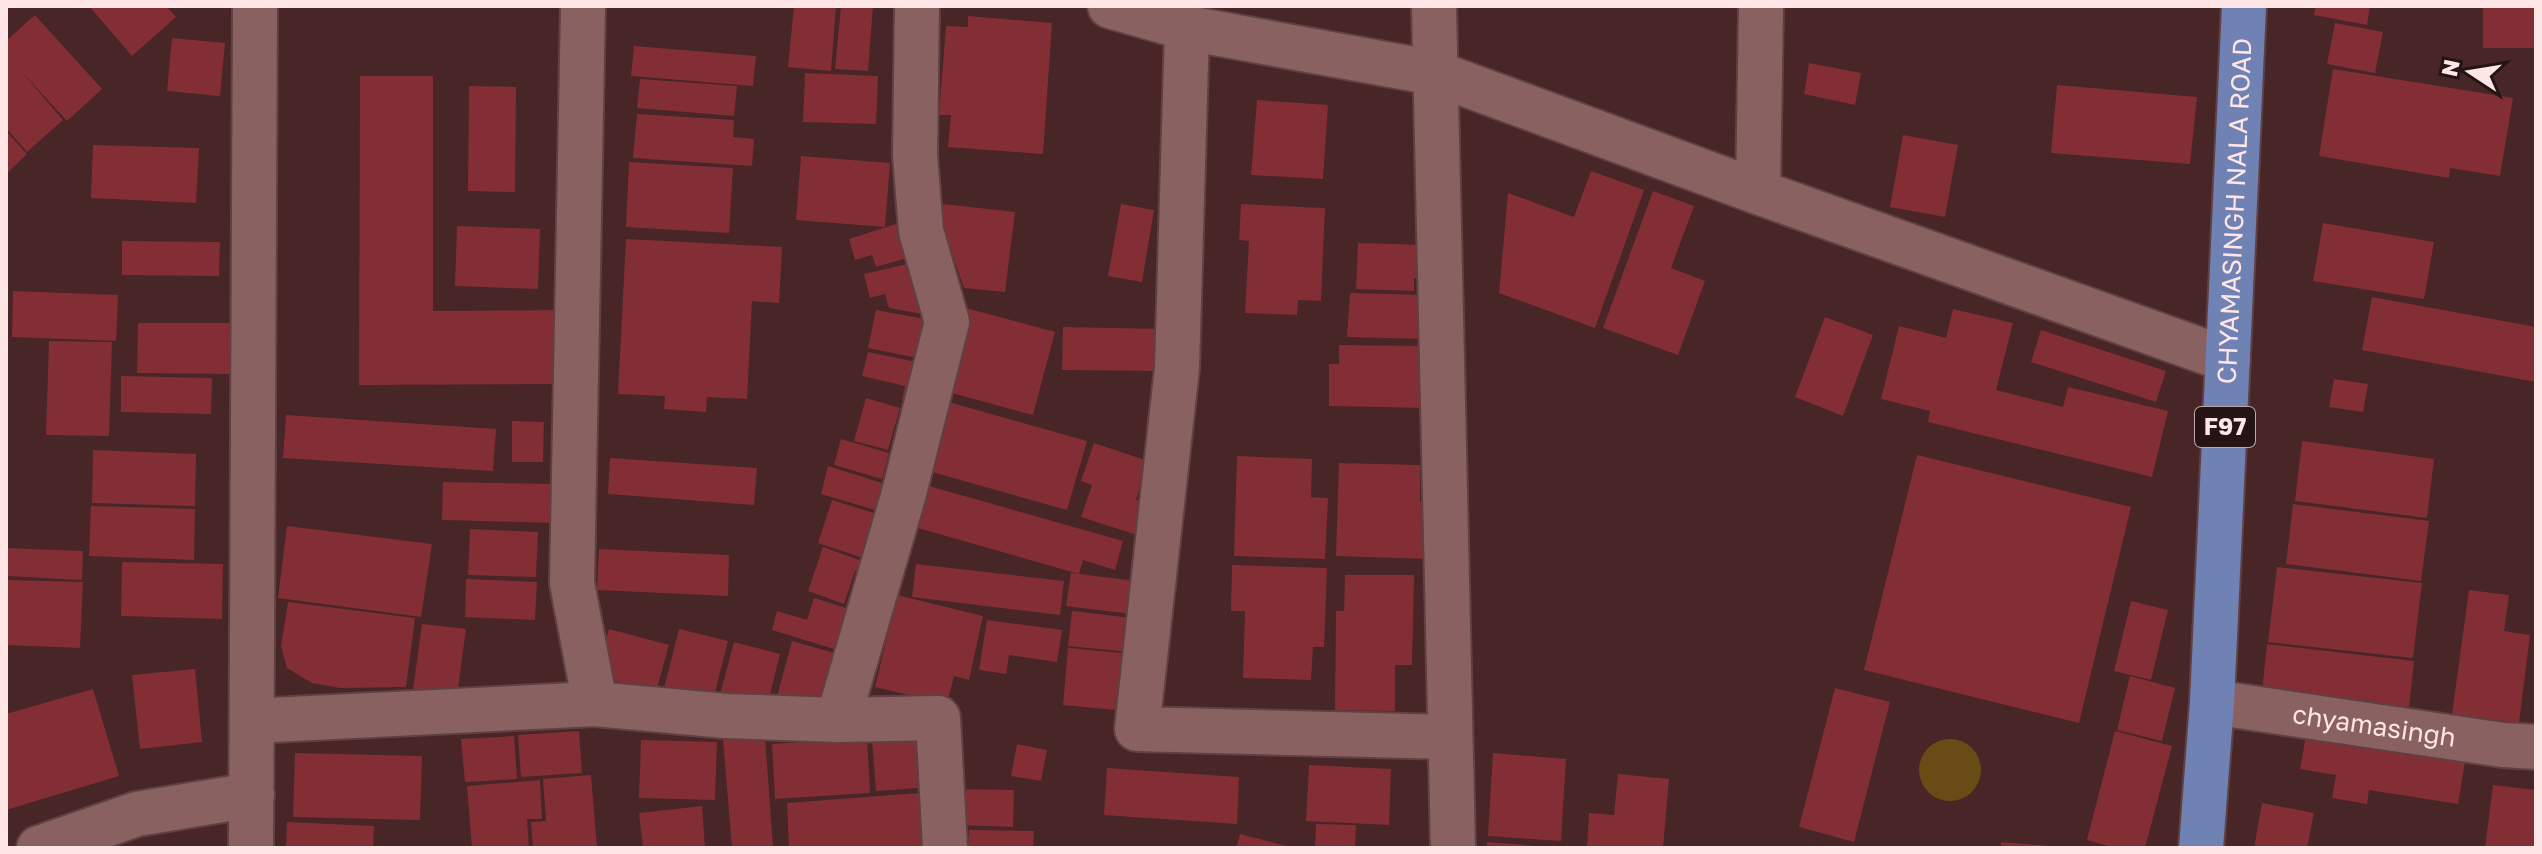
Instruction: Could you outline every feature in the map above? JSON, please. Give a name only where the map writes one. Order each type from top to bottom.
[{"type":"main road","name":"CHYAMASINGH NALA ROAD","points":[[2201,848],[2212,702],[2244,6]]},
{"type":"street","points":[[251,848],[255,6]]},
{"type":"street","points":[[583,6],[572,583],[595,704]]},
{"type":"street","points":[[838,720],[904,493],[947,322],[921,231],[915,155],[917,6]]},
{"type":"street","points":[[1110,6],[1187,28],[1435,73],[2228,360]]},
{"type":"street","points":[[1434,6],[1453,848]]},
{"type":"street","points":[[1758,192],[1761,6]]},
{"type":"street","points":[[1187,28],[1177,368],[1137,729],[1450,737]]},
{"type":"street","name":"chyamasingh","points":[[2212,702],[2503,745],[2536,747]]},
{"type":"street","points":[[252,721],[595,704],[726,716],[838,720],[938,718],[945,848]]},
{"type":"street","points":[[39,848],[137,814],[252,795]]},
{"type":"shaded area","points":[[1950,739],[1972,748],[1981,770],[1972,792],[1950,801],[1928,792],[1919,770],[1928,748]]},
{"type":"building","points":[[89,6],[166,6],[176,17],[132,56]]},
{"type":"building","points":[[794,6],[836,6],[831,71],[788,67]]},
{"type":"building","points":[[841,6],[873,6],[868,71],[835,69]]},
{"type":"building","points":[[2316,6],[2370,6],[2367,25],[2314,15]]},
{"type":"building","points":[[2483,6],[2536,6],[2536,48],[2483,48]]},
{"type":"building","points":[[35,15],[102,89],[67,121],[20,70],[63,120],[27,152],[6,128],[6,41]]},
{"type":"building","points":[[968,16],[1052,23],[1043,154],[948,147],[951,115],[939,115],[946,26],[968,27]]},
{"type":"building","points":[[2335,23],[2383,32],[2375,73],[2327,64]]},
{"type":"building","points":[[172,38],[225,43],[220,96],[167,91]]},
{"type":"building","points":[[634,46],[756,56],[753,86],[631,76]]},
{"type":"building","points":[[1809,63],[1861,73],[1855,105],[1804,94]]},
{"type":"building","points":[[2333,69],[2513,98],[2500,176],[2450,168],[2449,178],[2319,156]]},
{"type":"building","points":[[805,73],[878,76],[876,124],[803,122]]},
{"type":"building","points":[[360,76],[433,76],[433,311],[563,310],[563,384],[359,385]]},
{"type":"building","points":[[640,79],[737,86],[734,116],[637,108]]},
{"type":"building","points":[[2057,85],[2197,97],[2190,164],[2051,153]]},
{"type":"building","points":[[469,86],[516,87],[515,192],[468,191]]},
{"type":"building","points":[[1257,100],[1328,105],[1323,179],[1251,175]]},
{"type":"building","points":[[637,114],[734,120],[733,137],[754,139],[752,166],[633,158]]},
{"type":"building","points":[[6,131],[27,154],[6,174]]},
{"type":"building","points":[[1903,135],[1958,145],[1945,217],[1890,207]]},
{"type":"building","points":[[93,145],[199,148],[196,203],[91,198]]},
{"type":"building","points":[[801,156],[890,163],[885,227],[796,220]]},
{"type":"building","points":[[629,162],[733,168],[729,233],[626,227]]},
{"type":"building","points":[[1591,171],[1644,190],[1595,328],[1499,293],[1508,193],[1574,217]]},
{"type":"building","points":[[1653,191],[1694,206],[1671,268],[1705,281],[1678,355],[1603,328]]},
{"type":"building","points":[[935,203],[1015,212],[1005,292],[964,288]]},
{"type":"building","points":[[1121,204],[1154,210],[1142,282],[1108,276]]},
{"type":"building","points":[[1241,204],[1325,208],[1321,301],[1298,300],[1297,315],[1245,313],[1249,241],[1239,240]]},
{"type":"building","points":[[902,222],[914,256],[876,267],[872,255],[855,260],[849,239]]},
{"type":"building","points":[[2323,223],[2434,242],[2424,299],[2313,281]]},
{"type":"building","points":[[457,226],[540,229],[538,289],[455,286]]},
{"type":"building","points":[[626,239],[782,247],[779,303],[752,301],[747,399],[707,397],[706,412],[664,409],[665,396],[618,394]]},
{"type":"building","points":[[122,241],[220,242],[219,276],[122,275]]},
{"type":"building","points":[[1358,243],[1428,245],[1427,279],[1414,278],[1414,291],[1356,289]]},
{"type":"building","points":[[920,261],[933,316],[889,308],[885,294],[870,298],[864,274]]},
{"type":"building","points":[[13,291],[118,295],[116,341],[12,337]]},
{"type":"building","points":[[1350,293],[1426,295],[1425,339],[1347,337]]},
{"type":"building","points":[[2372,297],[2536,327],[2536,382],[2362,350]]},
{"type":"building","points":[[966,308],[1055,332],[1033,415],[944,391]]},
{"type":"building","points":[[1953,309],[2013,323],[1996,390],[2063,407],[2068,387],[2168,411],[2152,477],[1928,422],[1930,411],[1881,399],[1899,326],[1946,338]]},
{"type":"building","points":[[876,310],[936,321],[928,360],[868,348]]},
{"type":"building","points":[[1825,317],[1873,335],[1843,416],[1795,397]]},
{"type":"building","points":[[138,323],[232,323],[232,374],[137,373]]},
{"type":"building","points":[[1063,327],[1162,329],[1162,371],[1062,370]]},
{"type":"building","points":[[2041,330],[2166,371],[2156,402],[2031,362]]},
{"type":"building","points":[[49,341],[112,342],[109,436],[46,435]]},
{"type":"building","points":[[1339,345],[1428,346],[1427,408],[1329,406],[1329,364],[1339,364]]},
{"type":"building","points":[[868,352],[926,364],[918,403],[902,400],[905,386],[862,376]]},
{"type":"building","points":[[121,376],[212,378],[211,414],[121,412]]},
{"type":"building","points":[[2334,379],[2368,384],[2363,412],[2329,407]]},
{"type":"building","points":[[866,398],[900,408],[888,450],[854,441]]},
{"type":"building","points":[[945,401],[1087,441],[1067,510],[925,470]]},
{"type":"building","points":[[286,415],[496,429],[493,471],[283,458]]},
{"type":"building","points":[[512,421],[544,422],[543,462],[512,462]]},
{"type":"building","points":[[841,439],[889,453],[882,479],[834,465]]},
{"type":"building","points":[[2302,441],[2434,459],[2427,518],[2295,501]]},
{"type":"building","points":[[1094,443],[1148,461],[1136,500],[1154,505],[1143,537],[1081,517],[1092,485],[1081,481]]},
{"type":"building","points":[[93,450],[196,454],[195,506],[92,503]]},
{"type":"building","points":[[1917,455],[2131,507],[2079,723],[1864,670]]},
{"type":"building","points":[[1237,456],[1312,459],[1311,497],[1328,498],[1325,559],[1234,556]]},
{"type":"building","points":[[610,458],[757,468],[754,505],[608,494]]},
{"type":"building","points":[[1339,463],[1420,465],[1420,501],[1429,502],[1428,559],[1336,556]]},
{"type":"building","points":[[828,466],[892,486],[885,513],[821,494]]},
{"type":"building","points":[[443,482],[558,484],[557,523],[442,520]]},
{"type":"building","points":[[922,484],[1123,541],[1115,570],[1083,560],[1079,574],[911,526]]},
{"type":"building","points":[[832,500],[883,516],[869,560],[818,543]]},
{"type":"building","points":[[2293,504],[2429,521],[2421,581],[2286,564]]},
{"type":"building","points":[[91,506],[195,509],[194,560],[89,556]]},
{"type":"building","points":[[287,526],[432,544],[421,617],[278,598]]},
{"type":"building","points":[[470,529],[538,532],[536,577],[468,575]]},
{"type":"building","points":[[823,547],[868,563],[864,573],[855,571],[844,604],[808,591]]},
{"type":"building","points":[[6,548],[83,551],[82,580],[6,576]]},
{"type":"building","points":[[599,549],[729,555],[728,596],[597,590]]},
{"type":"building","points":[[122,562],[223,564],[222,619],[121,616]]},
{"type":"building","points":[[916,564],[1064,581],[1060,615],[912,597]]},
{"type":"building","points":[[1232,565],[1327,568],[1324,647],[1313,647],[1311,680],[1243,678],[1245,611],[1231,611]]},
{"type":"building","points":[[2277,567],[2422,583],[2413,658],[2268,642]]},
{"type":"building","points":[[1071,573],[1144,582],[1139,615],[1066,606]]},
{"type":"building","points":[[1345,575],[1414,575],[1412,665],[1395,665],[1395,711],[1335,710],[1336,611],[1344,611]]},
{"type":"building","points":[[466,579],[537,582],[535,620],[465,617]]},
{"type":"building","points":[[6,580],[83,582],[80,648],[6,645]]},
{"type":"building","points":[[2469,590],[2509,595],[2504,631],[2530,635],[2519,723],[2452,714]]},
{"type":"building","points":[[897,595],[983,616],[969,680],[954,676],[947,704],[875,687]]},
{"type":"building","points":[[814,598],[859,612],[847,653],[772,630],[777,611],[807,620]]},
{"type":"building","points":[[2131,601],[2168,610],[2151,680],[2114,671]]},
{"type":"building","points":[[288,602],[415,618],[406,687],[340,688],[312,683],[287,668],[281,646]]},
{"type":"building","points":[[1072,611],[1132,618],[1128,652],[1068,646]]},
{"type":"building","points":[[987,620],[1062,630],[1057,662],[1009,655],[1006,674],[979,670]]},
{"type":"building","points":[[422,624],[466,629],[457,696],[413,690]]},
{"type":"building","points":[[609,629],[669,645],[656,692],[615,681],[601,656]]},
{"type":"building","points":[[679,629],[728,641],[712,704],[663,692]]},
{"type":"building","points":[[792,641],[845,656],[831,706],[775,704]]},
{"type":"building","points":[[734,642],[780,654],[767,707],[718,702]]},
{"type":"building","points":[[2267,644],[2414,661],[2408,717],[2261,701]]},
{"type":"building","points":[[1068,648],[1122,653],[1116,710],[1063,705]]},
{"type":"building","points":[[195,669],[202,742],[140,749],[132,675]]},
{"type":"building","points":[[2130,676],[2175,688],[2162,741],[2117,730]]},
{"type":"building","points":[[1835,688],[1890,702],[1854,842],[1799,827]]},
{"type":"building","points":[[93,689],[119,776],[6,810],[6,714]]},
{"type":"building","points":[[2307,730],[2466,756],[2458,804],[2369,790],[2367,804],[2332,798],[2336,775],[2300,769]]},
{"type":"building","points":[[579,731],[582,773],[521,777],[518,735]]},
{"type":"building","points":[[2115,731],[2172,746],[2145,848],[2115,848],[2087,840]]},
{"type":"building","points":[[514,736],[517,779],[465,782],[461,739]]},
{"type":"building","points":[[930,736],[933,787],[876,791],[872,740]]},
{"type":"building","points":[[765,737],[773,846],[732,848],[723,740]]},
{"type":"building","points":[[867,738],[870,793],[775,799],[772,744]]},
{"type":"building","points":[[641,740],[717,742],[715,800],[639,798]]},
{"type":"building","points":[[1017,744],[1047,750],[1041,781],[1011,776]]},
{"type":"building","points":[[295,753],[422,756],[420,820],[293,817]]},
{"type":"building","points":[[1493,753],[1566,759],[1561,841],[1488,836]]},
{"type":"building","points":[[1309,765],[1391,769],[1389,825],[1306,821]]},
{"type":"building","points":[[1107,768],[1239,777],[1237,824],[1104,815]]},
{"type":"building","points":[[1618,774],[1669,779],[1663,848],[1587,848],[1589,813],[1614,815]]},
{"type":"building","points":[[591,775],[597,848],[533,848],[531,822],[546,821],[543,779]]},
{"type":"building","points":[[540,780],[542,819],[527,819],[529,848],[472,848],[467,786]]},
{"type":"building","points":[[2493,785],[2536,790],[2536,848],[2485,848]]},
{"type":"building","points":[[959,789],[1014,790],[1013,827],[958,825]]},
{"type":"building","points":[[932,792],[935,846],[789,848],[787,803]]},
{"type":"building","points":[[2262,803],[2314,813],[2307,848],[2254,848]]},
{"type":"building","points":[[702,806],[705,848],[643,848],[639,813]]},
{"type":"building","points":[[287,822],[374,826],[373,848],[286,848]]},
{"type":"building","points":[[1316,824],[1356,825],[1355,848],[1315,848]]},
{"type":"building","points":[[969,830],[1034,831],[1033,848],[968,848]]},
{"type":"building","points":[[1240,834],[1291,847],[1291,848],[1236,848]]},
{"type":"building","points":[[1487,842],[1537,846],[1537,848],[1487,848]]},
{"type":"building","points":[[2001,842],[2051,846],[2051,848],[2001,848]]}]
